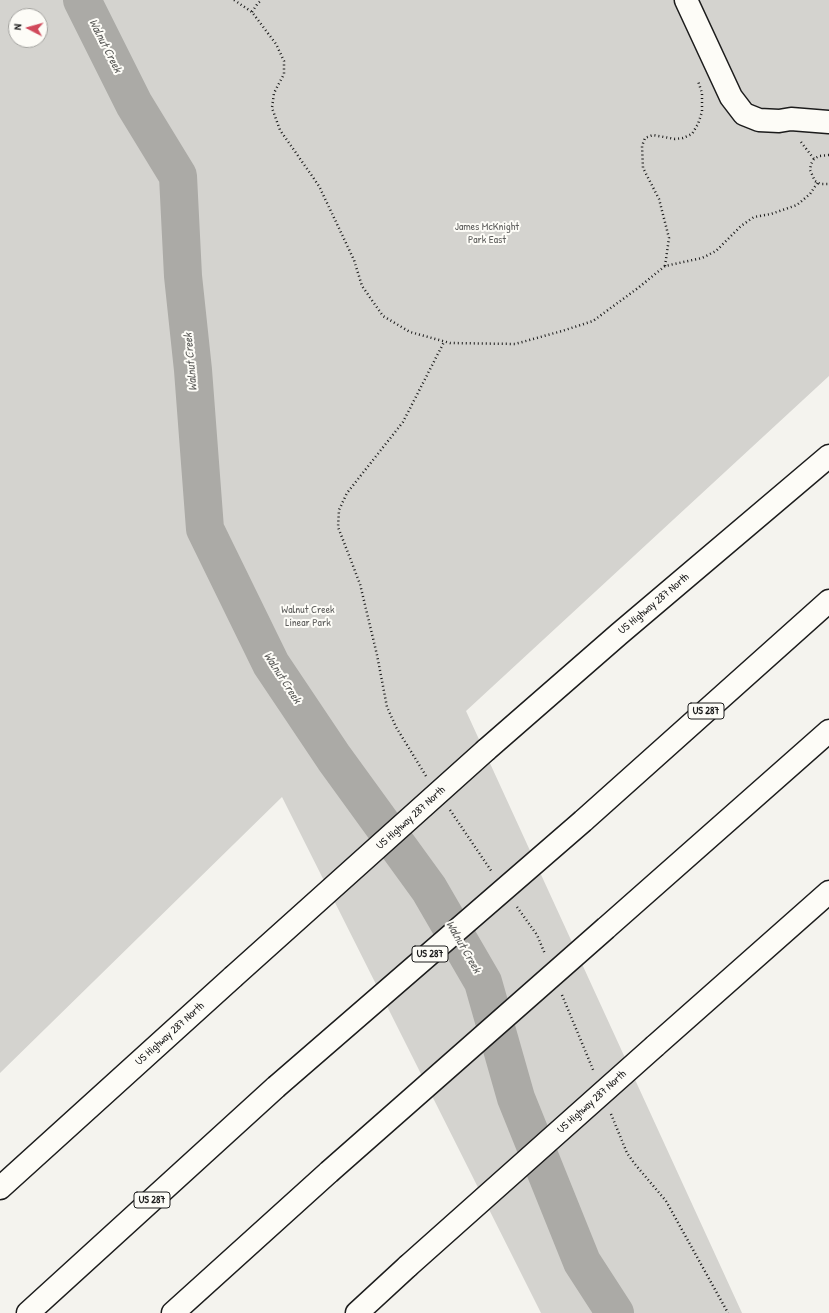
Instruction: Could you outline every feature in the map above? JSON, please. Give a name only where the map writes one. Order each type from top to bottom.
[{"type":"main road","points":[[686,0],[731,98],[744,114],[759,120],[779,121],[791,119],[829,122]]},
{"type":"main road","name":"US Highway 287 North","points":[[0,1188],[233,976],[486,750],[619,634],[829,456]]},
{"type":"main road","name":"US 287","points":[[28,1313],[276,1087],[584,821],[829,601]]},
{"type":"main road","points":[[173,1313],[329,1172],[829,731]]},
{"type":"main road","name":"US Highway 287 North","points":[[357,1313],[829,892]]},
{"type":"path","points":[[234,0],[252,12],[276,44],[284,61],[284,74],[274,93],[272,108],[280,130],[319,186],[354,260],[362,286],[383,316],[410,332],[444,342],[515,344],[592,321],[638,288],[665,266],[702,258],[716,251],[741,226],[754,217],[771,214],[797,205],[810,194],[818,182]]},
{"type":"path","points":[[252,12],[262,0]]},
{"type":"path","points":[[665,266],[669,238],[659,199],[643,168],[642,146],[645,138],[653,135],[675,139],[683,138],[692,134],[698,124],[702,112],[702,94],[697,76]]},
{"type":"path","points":[[829,155],[825,154],[814,159],[810,170],[812,176],[818,182],[826,185],[829,184]]},
{"type":"path","points":[[428,778],[396,727],[387,707],[377,654],[360,584],[338,527],[339,510],[346,493],[403,422],[444,342]]},
{"type":"path","points":[[446,804],[494,873]]},
{"type":"path","points":[[515,904],[536,935],[546,956]]},
{"type":"path","points":[[561,992],[596,1077]]},
{"type":"path","points":[[610,1112],[627,1153],[666,1201],[728,1313]]},
{"type":"green space","points":[[0,0],[829,0],[829,376],[466,711],[742,1313],[541,1313],[282,797],[0,1073]]},
{"type":"waterway","name":"Walnut Creek","points":[[82,0],[134,104],[178,176],[183,276],[193,370],[205,529],[271,664],[334,758],[429,889],[483,982],[516,1098],[582,1262],[615,1313]]},
{"type":"park label","name":"James McKnight Park East","points":[[487,233]]},
{"type":"park label","name":"Walnut Creek Linear Park","points":[[308,616]]}]
